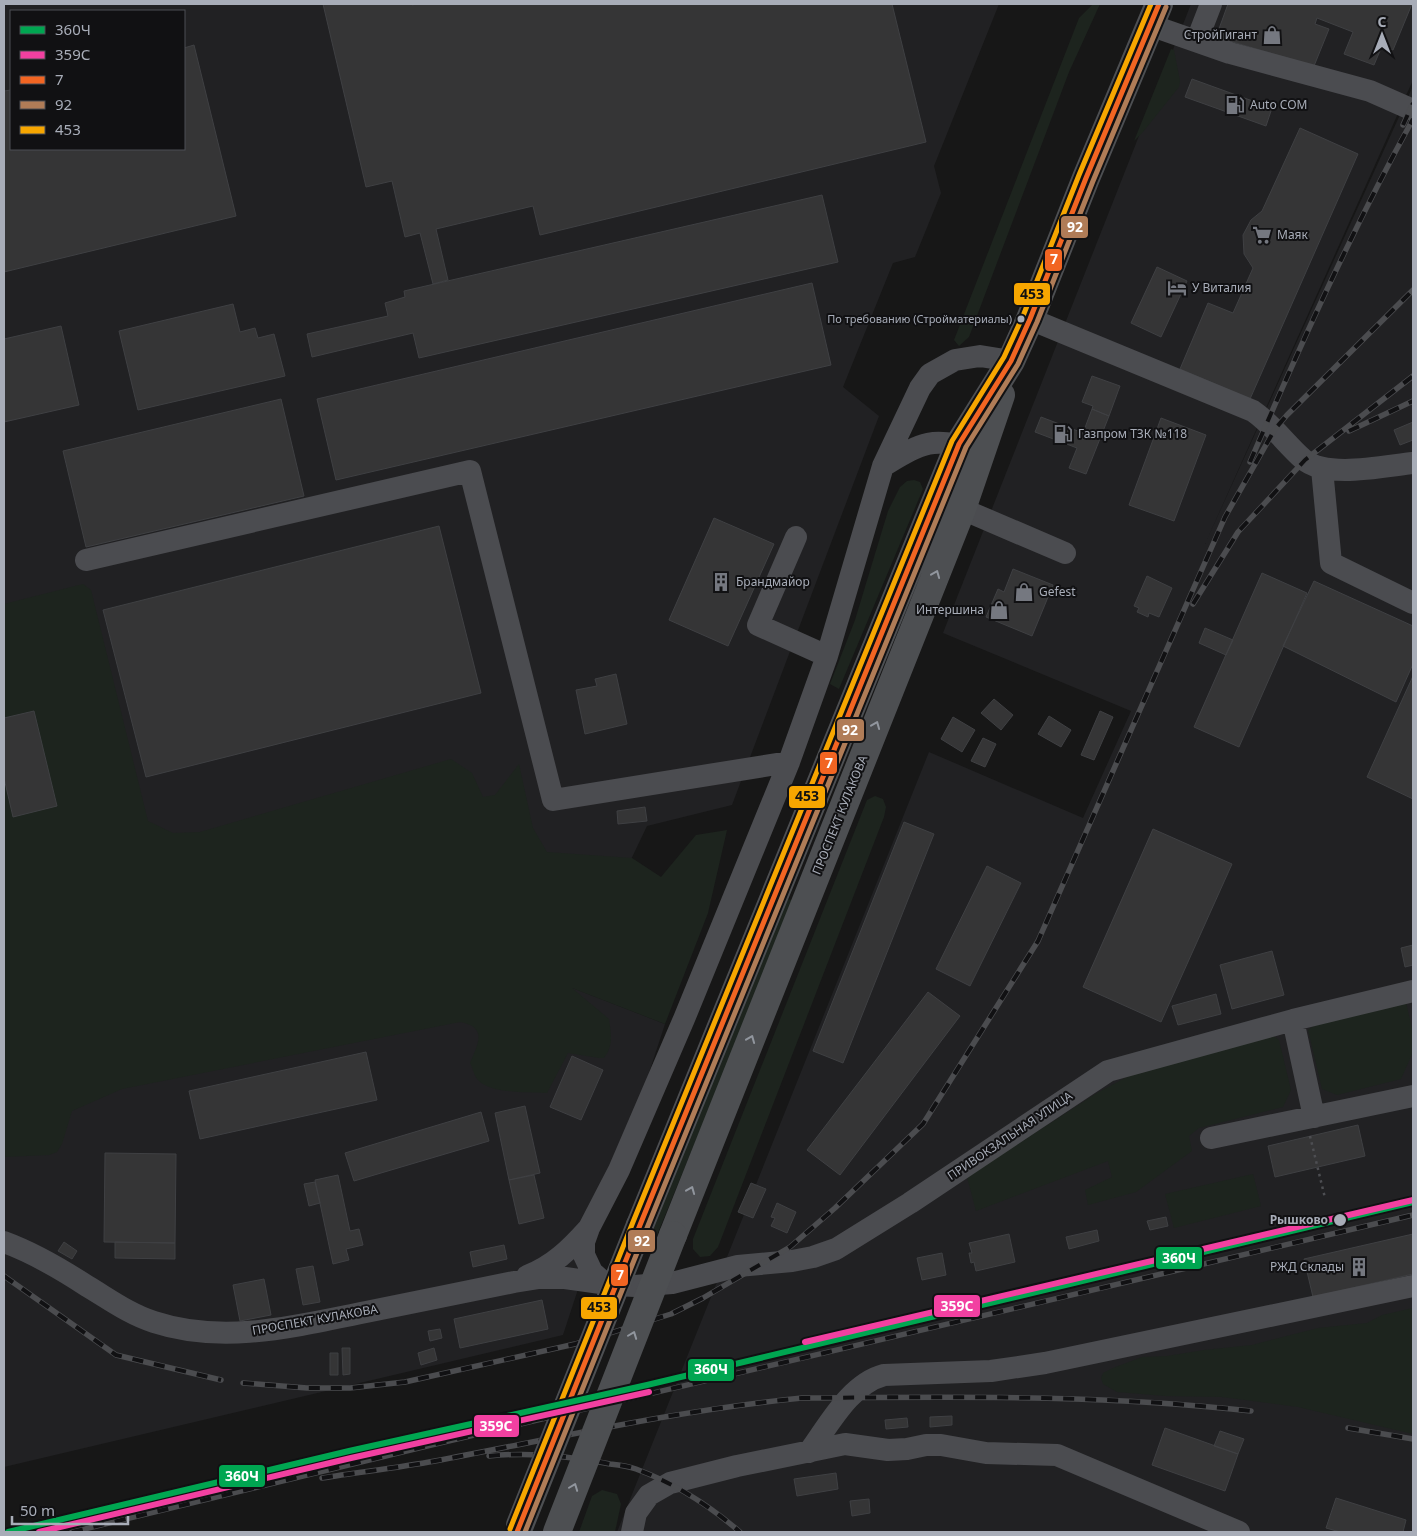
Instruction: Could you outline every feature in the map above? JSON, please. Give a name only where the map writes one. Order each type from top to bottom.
[{"type":"main road","name":"ПРОСПЕКТ КУЛАКОВА","points":[[519,1529],[640,1225],[971,448],[1030,319],[1154,14]]},
{"type":"main road","name":"ПРОСПЕКТ КУЛАКОВА","points":[[557,1532],[962,509],[971,448]]},
{"type":"street","points":[[1211,4],[1199,35],[1369,86]]},
{"type":"street","points":[[1154,14],[1230,53],[1370,91],[1413,110]]},
{"type":"street","points":[[1030,319],[1252,411],[1267,421],[1305,460],[1322,468],[1350,470],[1413,463]]},
{"type":"street","points":[[615,1285],[601,1280],[592,1272],[584,1255],[584,1242],[589,1228],[619,1170],[684,1019],[789,762],[827,656],[883,466],[920,388],[930,374],[955,360],[980,356],[1010,363]]},
{"type":"street","points":[[883,466],[907,452],[926,444],[941,441],[971,448]]},
{"type":"street","points":[[1322,468],[1331,564],[1413,603]]},
{"type":"street","points":[[86,560],[470,471],[553,800],[789,762]]},
{"type":"street","points":[[962,509],[1065,553]]},
{"type":"street","points":[[796,537],[758,625],[827,656]]},
{"type":"street","name":"ПРИВОКЗАЛЬНАЯ УЛИЦА","points":[[615,1285],[635,1286],[672,1282],[717,1270],[813,1257],[836,1249],[910,1203],[1108,1071],[1293,1020],[1413,992]]},
{"type":"street","points":[[1293,1020],[1310,1118]]},
{"type":"street","points":[[1211,1138],[1413,1096]]},
{"type":"street","points":[[514,1282],[537,1272],[557,1260],[589,1228]]},
{"type":"street","name":"ПРОСПЕКТ КУЛАКОВА","points":[[4,1242],[31,1253],[128,1311],[154,1322],[186,1330],[211,1333],[243,1333],[303,1324],[539,1278],[565,1278],[615,1285]]},
{"type":"street","points":[[809,1452],[849,1398],[872,1378],[884,1375],[992,1371],[1045,1363],[1413,1286]]},
{"type":"street","points":[[632,1532],[636,1513],[649,1495],[670,1483],[737,1466],[845,1444],[888,1450],[926,1445],[986,1453],[1057,1455],[1239,1532]]},
{"type":"path","points":[[1310,1118],[1325,1198]]},
{"type":"shaded area","points":[[4,4],[999,4],[934,166],[941,193],[915,257],[893,263],[843,387],[879,416],[732,805],[647,826],[570,987],[665,1024],[563,1335],[4,1467]]},
{"type":"shaded area","points":[[1093,4],[1100,4],[1069,72],[969,337],[959,346],[954,340],[1079,18]]},
{"type":"shaded area","points":[[1191,4],[1413,4],[1413,80],[1205,544],[1413,86],[1413,1532],[617,1532],[929,752],[1083,818],[1131,711],[943,633]]},
{"type":"shaded area","points":[[1171,49],[1174,50],[1180,81],[1179,87],[1134,141]]},
{"type":"shaded area","points":[[914,480],[920,482],[923,489],[839,689],[830,684],[855,620],[888,511],[900,487],[907,481]]},
{"type":"shaded area","points":[[83,584],[91,590],[148,821],[173,833],[200,832],[451,759],[472,773],[483,797],[495,795],[519,764],[533,828],[547,852],[632,858],[661,877],[696,835],[727,830],[708,913],[665,1024],[572,988],[609,1019],[611,1044],[604,1058],[568,1053],[547,1093],[501,1090],[484,1085],[475,1076],[470,1063],[478,1043],[478,1032],[469,1024],[460,1022],[122,1089],[72,1111],[62,1144],[57,1152],[49,1155],[4,1157],[4,604]]},
{"type":"shaded area","points":[[875,796],[883,799],[886,807],[884,817],[718,1247],[710,1256],[700,1257],[693,1249],[693,1239],[867,800]]},
{"type":"shaded area","points":[[785,898],[794,901],[655,1240],[647,1237]]},
{"type":"shaded area","points":[[1406,1002],[1413,1033],[1413,1052],[1401,1079],[1337,1095],[1322,1089],[1308,1030],[1315,1025]]},
{"type":"shaded area","points":[[1272,1035],[1279,1040],[1291,1090],[1283,1107],[1199,1128],[1189,1136],[1192,1151],[1136,1192],[1088,1205],[1085,1190],[1112,1177],[1108,1161],[976,1211],[967,1177],[1097,1093],[1134,1073]]},
{"type":"shaded area","points":[[1253,1174],[1261,1206],[1174,1228],[1165,1194]]},
{"type":"shaded area","points":[[1413,1308],[1413,1434],[1298,1407],[1222,1397],[1165,1396],[1117,1392],[1103,1384],[1101,1378],[1103,1373],[1142,1357],[1167,1356],[1252,1345],[1318,1328],[1367,1323],[1382,1315]]},
{"type":"shaded area","points":[[602,1490],[617,1494],[621,1504],[615,1532],[579,1532],[592,1496]]},
{"type":"building","points":[[323,4],[892,4],[926,142],[540,235],[533,206],[436,229],[448,280],[433,284],[420,233],[405,237],[392,181],[366,187]]},
{"type":"building","name":"СтройГигант","points":[[1228,4],[1412,4],[1393,50],[1382,46],[1374,65],[1344,54],[1353,32],[1317,18],[1315,24],[1329,29],[1314,66],[1216,37]]},
{"type":"building","points":[[194,45],[236,216],[4,272],[4,91],[10,90],[10,150],[185,150],[185,48]]},
{"type":"building","points":[[1192,79],[1272,108],[1266,126],[1185,97]]},
{"type":"building","points":[[1300,128],[1358,154],[1250,399],[1180,369],[1208,303],[1233,313],[1253,268],[1244,254],[1243,235],[1251,220],[1262,211]]},
{"type":"building","points":[[822,195],[838,262],[419,358],[413,333],[312,357],[307,334],[388,316],[385,303],[405,297],[404,291]]},
{"type":"building","name":"У Виталия","points":[[1157,267],[1187,281],[1161,337],[1131,323]]},
{"type":"building","points":[[812,283],[831,365],[336,480],[317,399]]},
{"type":"building","points":[[233,304],[240,332],[255,328],[258,338],[274,334],[285,376],[138,410],[119,331]]},
{"type":"building","points":[[61,326],[79,405],[4,422],[4,339]]},
{"type":"building","points":[[1092,376],[1120,386],[1109,416],[1092,409],[1093,406],[1082,402]]},
{"type":"building","points":[[281,399],[304,496],[86,547],[63,451]]},
{"type":"building","points":[[1092,409],[1109,416],[1086,474],[1069,468],[1077,448],[1035,432],[1041,417],[1083,433]]},
{"type":"building","points":[[1161,418],[1206,435],[1174,521],[1129,505]]},
{"type":"building","points":[[1413,422],[1413,440],[1400,445],[1394,430]]},
{"type":"building","name":"Брандмайор","points":[[714,518],[774,544],[728,646],[669,620]]},
{"type":"building","points":[[439,526],[481,693],[146,777],[103,610]]},
{"type":"building","points":[[1013,569],[1053,585],[1032,636],[986,617],[998,589],[1004,592]]},
{"type":"building","points":[[1262,573],[1307,593],[1239,747],[1194,727]]},
{"type":"building","points":[[1147,576],[1172,588],[1159,617],[1149,613],[1148,617],[1137,612],[1139,608],[1134,606]]},
{"type":"building","points":[[1314,581],[1413,626],[1413,664],[1396,702],[1283,646]]},
{"type":"building","points":[[1205,628],[1233,640],[1226,655],[1199,643]]},
{"type":"building","points":[[616,674],[627,724],[585,734],[576,690],[597,686],[595,679]]},
{"type":"building","points":[[1413,676],[1413,799],[1367,777]]},
{"type":"building","points":[[994,699],[1013,715],[1001,730],[981,713]]},
{"type":"building","points":[[34,711],[57,806],[13,817],[4,778],[4,718]]},
{"type":"building","points":[[1100,711],[1113,717],[1094,760],[1081,755]]},
{"type":"building","points":[[1049,716],[1071,730],[1061,747],[1038,734]]},
{"type":"building","points":[[953,717],[975,730],[962,752],[941,739]]},
{"type":"building","points":[[983,738],[996,744],[985,767],[971,761]]},
{"type":"building","points":[[645,807],[647,821],[618,824],[617,811]]},
{"type":"building","points":[[904,822],[934,834],[843,1063],[813,1051]]},
{"type":"building","points":[[1153,829],[1232,864],[1161,1022],[1083,987]]},
{"type":"building","points":[[987,866],[1021,883],[970,986],[936,969]]},
{"type":"building","points":[[1413,945],[1413,965],[1405,967],[1401,948]]},
{"type":"building","points":[[1272,951],[1284,995],[1232,1009],[1220,965]]},
{"type":"building","points":[[928,992],[960,1016],[840,1175],[807,1150]]},
{"type":"building","points":[[1216,994],[1221,1014],[1178,1025],[1172,1006]]},
{"type":"building","points":[[366,1052],[377,1100],[200,1139],[189,1091]]},
{"type":"building","points":[[572,1056],[603,1070],[581,1120],[550,1107]]},
{"type":"building","points":[[525,1106],[540,1173],[509,1180],[495,1113]]},
{"type":"building","points":[[481,1112],[489,1141],[354,1181],[345,1153]]},
{"type":"building","name":"Рышково","points":[[1358,1125],[1365,1156],[1275,1177],[1268,1146]]},
{"type":"building","points":[[105,1153],[176,1154],[175,1243],[104,1242]]},
{"type":"building","points":[[338,1175],[350,1231],[359,1229],[363,1245],[346,1249],[349,1260],[333,1264],[315,1180]]},
{"type":"building","points":[[534,1175],[544,1218],[519,1224],[509,1180]]},
{"type":"building","points":[[315,1182],[320,1203],[309,1206],[304,1184]]},
{"type":"building","points":[[751,1183],[766,1189],[753,1218],[738,1212]]},
{"type":"building","points":[[777,1203],[796,1212],[787,1233],[771,1226],[775,1218],[771,1217]]},
{"type":"building","points":[[1166,1217],[1168,1226],[1150,1230],[1147,1221]]},
{"type":"building","points":[[1097,1230],[1099,1241],[1069,1249],[1066,1237]]},
{"type":"building","points":[[1009,1234],[1015,1262],[976,1271],[974,1262],[971,1263],[969,1253],[972,1253],[969,1243]]},
{"type":"building","name":"РЖД Склады","points":[[1413,1234],[1413,1274],[1313,1297],[1304,1259]]},
{"type":"building","points":[[64,1242],[77,1251],[72,1259],[58,1251]]},
{"type":"building","points":[[115,1242],[175,1243],[175,1259],[115,1258]]},
{"type":"building","points":[[504,1245],[507,1259],[473,1267],[470,1252]]},
{"type":"building","points":[[942,1253],[946,1275],[922,1280],[917,1258]]},
{"type":"building","points":[[313,1266],[320,1302],[303,1305],[296,1269]]},
{"type":"building","points":[[264,1279],[271,1315],[240,1321],[233,1285]]},
{"type":"building","points":[[542,1300],[548,1329],[460,1348],[454,1319]]},
{"type":"building","points":[[440,1329],[442,1338],[430,1341],[428,1331]]},
{"type":"building","points":[[342,1348],[350,1348],[350,1374],[343,1375]]},
{"type":"building","points":[[434,1348],[437,1360],[421,1365],[418,1353]]},
{"type":"building","points":[[330,1353],[338,1353],[338,1375],[330,1375]]},
{"type":"building","points":[[952,1416],[952,1425],[930,1427],[930,1417]]},
{"type":"building","points":[[907,1418],[908,1427],[886,1429],[885,1420]]},
{"type":"building","points":[[1165,1428],[1238,1454],[1225,1491],[1152,1465]]},
{"type":"building","points":[[1220,1431],[1244,1439],[1238,1454],[1214,1446]]},
{"type":"building","points":[[836,1473],[838,1489],[797,1496],[794,1479]]},
{"type":"building","points":[[1336,1498],[1406,1520],[1403,1532],[1340,1532],[1326,1528]]},
{"type":"building","points":[[869,1499],[870,1513],[852,1516],[850,1501]]},
{"type":"railway","points":[[1403,125],[1413,103]]},
{"type":"railway","points":[[1250,462],[1327,289],[1413,119]]},
{"type":"railway","points":[[243,1383],[307,1388],[350,1388],[405,1382],[575,1344],[671,1314],[703,1298],[790,1247],[835,1208],[923,1124],[1038,941],[1225,517],[1275,429],[1413,290]]},
{"type":"railway","points":[[1193,604],[1238,532],[1305,460],[1413,376]]},
{"type":"railway","points":[[1349,431],[1413,401]]},
{"type":"railway","points":[[72,1532],[427,1446],[1413,1215]]},
{"type":"railway","points":[[4,1276],[116,1355],[221,1380]]},
{"type":"railway","points":[[322,1478],[407,1466],[664,1417],[802,1398],[970,1397],[1083,1399],[1251,1411]]},
{"type":"railway","points":[[1348,1428],[1413,1439]]},
{"type":"railway","points":[[489,1456],[519,1454],[550,1455],[633,1468],[664,1481],[691,1496],[740,1532]]},
{"type":"transit line","name":"453","points":[[510,1529],[633,1222],[952,441],[1004,357],[1023,316],[1079,175],[1151,4]]},
{"type":"transit line","name":"7","points":[[517,1532],[640,1225],[959,444],[1011,361],[1159,4]]},
{"type":"transit line","name":"92","points":[[525,1532],[966,447],[1018,364],[1166,7]]},
{"type":"transit line","name":"359С","points":[[805,1342],[1413,1200]]},
{"type":"transit line","name":"360Ч","points":[[8,1532],[349,1451],[647,1385],[1413,1202]]},
{"type":"transit line","name":"359С","points":[[39,1532],[351,1458],[649,1392]]},
{"type":"place","name":"СтройГигант","points":[[1272,35]]},
{"type":"place","name":"Auto COM","points":[[1235,105]]},
{"type":"place","name":"Маяк","points":[[1262,235]]},
{"type":"place","name":"У Виталия","points":[[1177,288]]},
{"type":"place","name":"По требованию (Стройматериалы)","points":[[1021,319]]},
{"type":"place","name":"Газпром ТЗК №118","points":[[1063,434]]},
{"type":"place","name":"Брандмайор","points":[[721,582]]},
{"type":"place","name":"Gefest","points":[[1024,592]]},
{"type":"place","name":"Интершина","points":[[999,610]]},
{"type":"place","name":"Рышково","points":[[1340,1220]]},
{"type":"place","name":"РЖД Склады","points":[[1359,1267]]}]
